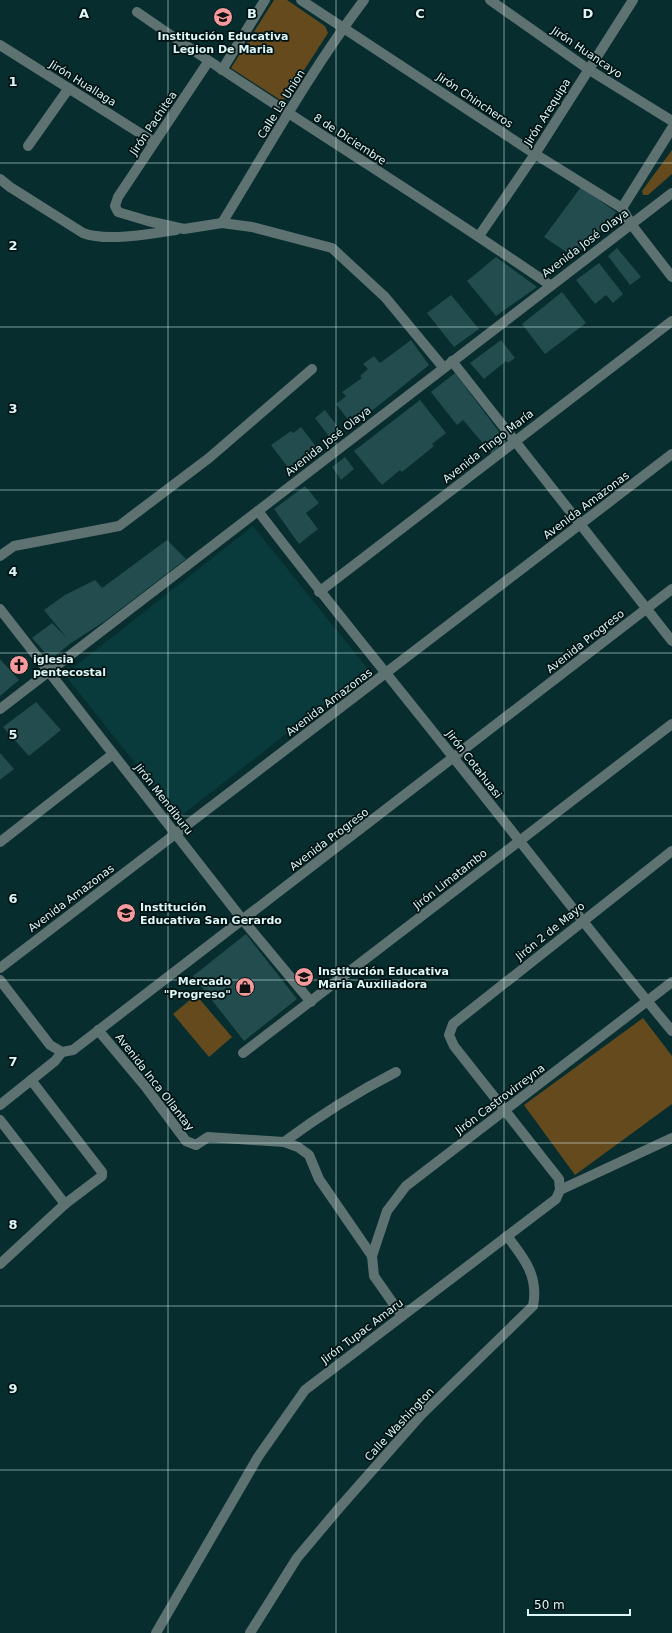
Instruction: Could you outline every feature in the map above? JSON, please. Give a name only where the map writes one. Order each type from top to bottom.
[{"type":"street","points":[[222,70],[265,0]]},
{"type":"street","name":"Jirón Chincheros","points":[[302,0],[534,154],[622,208],[631,224],[672,277]]},
{"type":"street","name":"Calle La Union","points":[[222,223],[288,113],[344,27],[364,0]]},
{"type":"street","name":"Jirón Huancayo","points":[[490,0],[588,69],[672,122]]},
{"type":"street","name":"Jirón Arequipa","points":[[479,236],[534,154],[632,0]]},
{"type":"street","name":"8 de Diciembre","points":[[137,12],[208,62],[479,236],[550,285]]},
{"type":"street","name":"Jirón Huallaga","points":[[0,45],[154,142]]},
{"type":"street","name":"Jirón Pachitea","points":[[184,229],[148,221],[118,212],[115,206],[118,197],[208,62]]},
{"type":"street","points":[[28,146],[69,88]]},
{"type":"street","points":[[622,208],[672,128]]},
{"type":"street","points":[[0,179],[83,233],[93,237],[143,235],[222,223],[252,227],[332,248],[385,297],[443,367]]},
{"type":"street","name":"Avenida José Olaya","points":[[0,709],[443,367],[672,193]]},
{"type":"street","name":"Avenida Tingo María","points":[[319,592],[672,321]]},
{"type":"street","points":[[452,361],[514,441],[581,523],[672,641]]},
{"type":"street","points":[[0,556],[14,546],[119,526],[209,458],[312,369]]},
{"type":"street","name":"Avenida Amazonas","points":[[0,968],[672,454]]},
{"type":"street","name":"Jirón Cotahuasi","points":[[258,511],[319,592],[387,673],[582,921],[672,1031]]},
{"type":"street","name":"Avenida Progreso","points":[[0,1105],[55,1061],[62,1052],[73,1050],[242,918],[454,758],[672,589]]},
{"type":"street","name":"Jirón Mendiburu","points":[[0,609],[242,918],[311,1002]]},
{"type":"street","name":"Jirón Limatambo","points":[[243,1053],[672,724]]},
{"type":"street","points":[[0,842],[113,754]]},
{"type":"street","name":"Jirón 2 de Mayo","points":[[505,1111],[454,1046],[449,1035],[453,1024],[672,851]]},
{"type":"street","points":[[0,980],[50,1045],[62,1052]]},
{"type":"street","name":"Jirón Castrovirreyna","points":[[372,1256],[387,1211],[406,1186],[672,982]]},
{"type":"street","name":"Avenida Inca Ollantay","points":[[98,1030],[145,1086],[186,1141],[196,1145],[208,1137],[284,1142]]},
{"type":"street","points":[[284,1142],[306,1125],[396,1072]]},
{"type":"street","points":[[0,1264],[65,1204],[102,1176],[102,1172],[31,1080]]},
{"type":"street","points":[[505,1111],[559,1179],[560,1190]]},
{"type":"street","points":[[0,1120],[65,1204]]},
{"type":"street","name":"Jirón Tupac Amaru","points":[[156,1633],[258,1457],[293,1404],[305,1390],[556,1199],[560,1190],[672,1138]]},
{"type":"street","points":[[284,1142],[298,1147],[309,1155],[319,1179],[372,1256],[374,1276],[402,1316]]},
{"type":"street","name":"Calle Washington","points":[[250,1633],[297,1558],[340,1507],[421,1415],[532,1306],[535,1290],[527,1262],[507,1236]]},
{"type":"shaded area","points":[[274,0],[287,0],[325,26],[328,33],[286,98],[282,101],[231,68]]},
{"type":"shaded area","points":[[672,150],[672,174],[648,195],[643,195],[642,191]]},
{"type":"shaded area","points":[[253,526],[367,668],[366,672],[182,815],[175,813],[68,679],[69,671]]},
{"type":"shaded area","points":[[196,995],[232,1037],[209,1057],[173,1014]]},
{"type":"shaded area","points":[[643,1018],[672,1056],[672,1104],[575,1175],[524,1105]]},
{"type":"building","points":[[581,187],[616,212],[606,227],[574,257],[544,237]]},
{"type":"building","points":[[617,248],[641,277],[630,285],[608,256]]},
{"type":"building","points":[[496,257],[537,287],[496,316],[467,281]]},
{"type":"building","points":[[599,263],[623,294],[613,303],[606,295],[595,304],[576,280]]},
{"type":"building","points":[[562,292],[586,323],[545,354],[522,324]]},
{"type":"building","points":[[451,295],[479,329],[454,347],[427,313]]},
{"type":"building","points":[[411,340],[429,365],[353,426],[336,404],[346,396],[342,392],[362,378],[360,376],[368,369],[363,364],[374,356],[380,363]]},
{"type":"building","points":[[501,340],[515,358],[508,363],[506,361],[484,379],[470,363]]},
{"type":"building","points":[[455,373],[506,441],[492,454],[463,420],[457,425],[431,392]]},
{"type":"building","points":[[420,400],[446,433],[432,444],[434,446],[402,472],[400,470],[382,485],[354,451]]},
{"type":"building","points":[[325,410],[344,435],[334,443],[315,418]]},
{"type":"building","points":[[301,427],[321,453],[293,474],[271,445],[291,431],[293,433]]},
{"type":"building","points":[[345,457],[354,469],[341,480],[332,467]]},
{"type":"building","points":[[305,486],[319,503],[306,513],[318,529],[299,544],[274,509]]},
{"type":"building","points":[[167,540],[186,559],[105,621],[71,643],[51,659],[32,638],[52,623],[67,638],[44,610],[65,595],[95,580],[102,588]]},
{"type":"building","points":[[0,659],[19,680],[0,696]]},
{"type":"building","points":[[36,702],[61,730],[29,756],[3,727]]},
{"type":"building","points":[[0,753],[14,769],[0,780]]},
{"type":"building","name":"Mercado \"Progreso\"","points":[[246,934],[297,999],[244,1041],[193,976]]},
{"type":"place","name":"Institución Educativa Legion De Maria","points":[[223,17]]},
{"type":"place","name":"iglesia pentecostal","points":[[19,665]]},
{"type":"place","name":"Institución Educativa San Gerardo","points":[[126,913]]},
{"type":"place","name":"Institución Educativa Maria Auxiliadora","points":[[304,977]]},
{"type":"place","name":"Mercado \"Progreso\"","points":[[245,987]]}]
